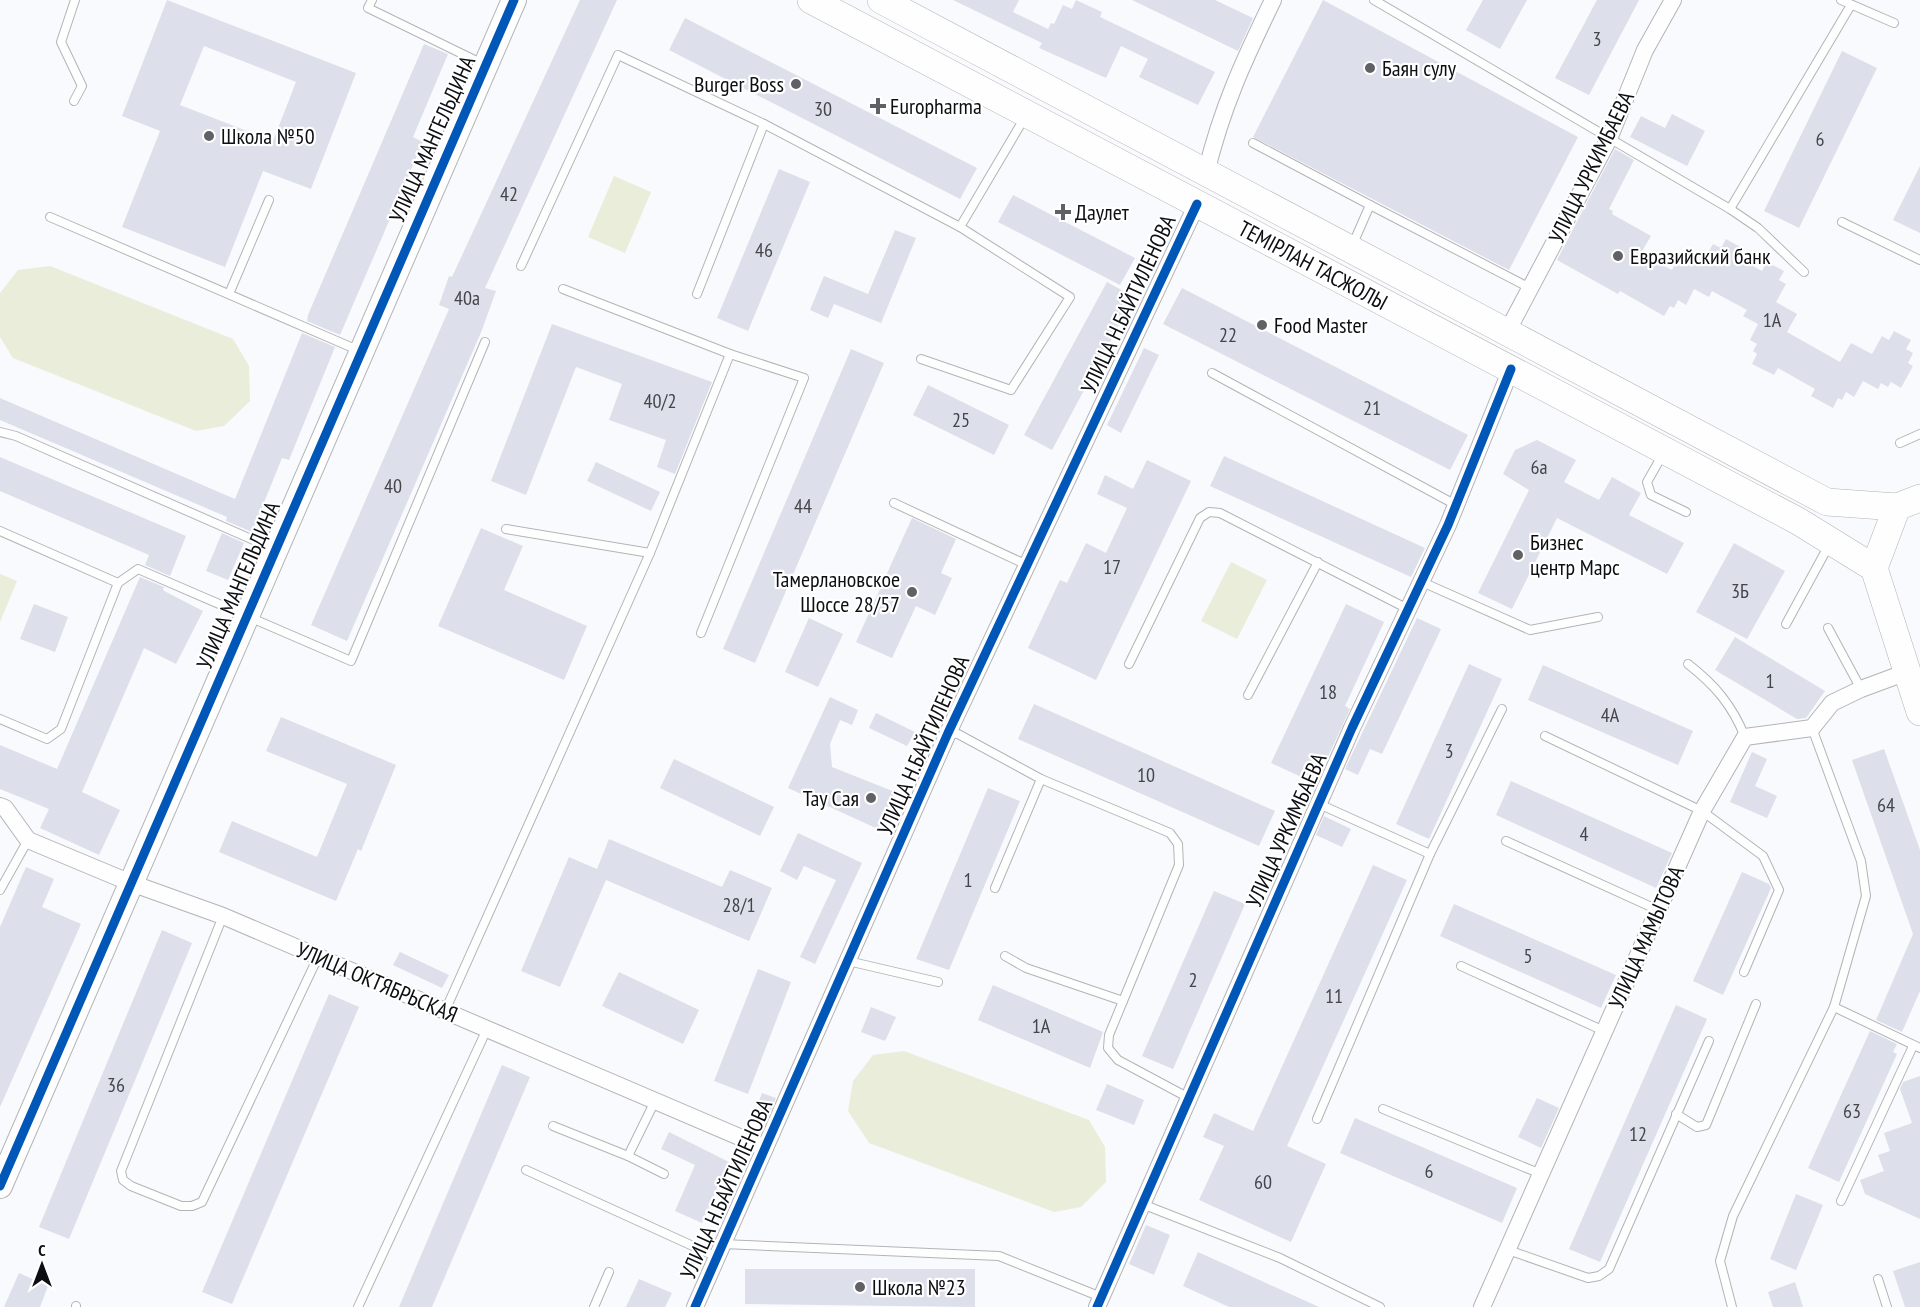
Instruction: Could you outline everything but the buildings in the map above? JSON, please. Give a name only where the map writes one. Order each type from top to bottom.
[{"type":"main road","name":"ТЕМІРЛАН ТАСЖОЛЫ","points":[[812,0],[1823,536],[1874,568]]},
{"type":"main road","name":"ТЕМІРЛАН ТАСЖОЛЫ","points":[[881,0],[1827,502]]},
{"type":"main road","points":[[1823,536],[1827,502],[1909,503],[1874,568],[1920,712]]},
{"type":"street","name":"УЛИЦА МАНГЕЛЬДИНА","points":[[0,1186],[274,549],[514,0]]},
{"type":"street","points":[[1206,173],[1225,104],[1273,0]]},
{"type":"street","name":"УЛИЦА УРКИМБАЕВА","points":[[1507,332],[1609,139],[1644,50],[1673,0]]},
{"type":"street","name":"УЛИЦА Н.БАЙТИЛЕНОВА","points":[[695,1307],[948,733],[1197,204]]},
{"type":"street","name":"УЛИЦА УРКИМБАЕВА","points":[[1099,1302],[1319,804],[1456,505],[1510,369]]},
{"type":"street","points":[[1745,737],[1812,728],[1832,703],[1861,689],[1907,672]]},
{"type":"street","name":"УЛИЦА МАМЫТОВА","points":[[1482,1307],[1702,810],[1745,737]]},
{"type":"street","points":[[0,806],[10,815],[27,840]]},
{"type":"street","name":"УЛИЦА ОКТЯБРЬСКАЯ","points":[[27,840],[131,883],[223,916],[765,1148]]},
{"type":"lane","points":[[74,101],[82,86],[61,42],[75,0]]},
{"type":"lane","points":[[372,0],[368,8],[485,65]]},
{"type":"lane","points":[[1374,0],[1730,209],[1758,228],[1804,272]]},
{"type":"lane","points":[[1841,0],[1894,22]]},
{"type":"lane","points":[[1730,209],[1851,5]]},
{"type":"lane","points":[[521,266],[618,55],[764,124],[960,227],[1070,297],[1011,390],[921,359]]},
{"type":"lane","points":[[960,227],[1027,114]]},
{"type":"lane","points":[[697,294],[764,124]]},
{"type":"lane","points":[[1253,143],[1530,288]]},
{"type":"lane","points":[[229,294],[269,200]]},
{"type":"lane","points":[[1350,249],[1370,205]]},
{"type":"lane","points":[[50,217],[361,351]]},
{"type":"lane","points":[[1842,222],[1920,260]]},
{"type":"lane","points":[[563,289],[730,354],[804,378],[701,633]]},
{"type":"lane","points":[[0,719],[47,739],[61,729],[118,583],[138,569],[351,661],[485,342]]},
{"type":"lane","points":[[445,1011],[650,552],[730,354]]},
{"type":"lane","points":[[1212,373],[1456,505]]},
{"type":"lane","points":[[0,432],[16,436],[274,549]]},
{"type":"lane","points":[[1900,443],[1920,434]]},
{"type":"lane","points":[[1664,451],[1647,482],[1651,495],[1686,512]]},
{"type":"lane","points":[[894,503],[1027,565]]},
{"type":"lane","points":[[1129,664],[1200,518],[1209,512],[1220,513],[1318,561],[1408,609]]},
{"type":"lane","points":[[506,530],[650,552]]},
{"type":"lane","points":[[0,531],[118,583]]},
{"type":"lane","points":[[1786,624],[1823,536]]},
{"type":"lane","points":[[1248,695],[1318,561]]},
{"type":"lane","points":[[1422,582],[1530,630],[1598,616]]},
{"type":"lane","points":[[1828,628],[1861,689]]},
{"type":"lane","points":[[1688,664],[1711,681],[1734,710],[1745,737]]},
{"type":"lane","points":[[1317,1119],[1430,854],[1502,710]]},
{"type":"lane","points":[[1732,1307],[1720,1261],[1733,1216],[1834,1007],[1866,896],[1861,861],[1812,728]]},
{"type":"lane","points":[[948,733],[958,734],[1041,779],[1170,833],[1178,844],[1179,865],[1109,1035],[1108,1048],[1118,1060],[1189,1098]]},
{"type":"lane","points":[[1545,736],[1702,810],[1763,856],[1779,890],[1744,972]]},
{"type":"lane","points":[[995,888],[1041,779]]},
{"type":"lane","points":[[1319,804],[1430,854]]},
{"type":"lane","points":[[0,890],[27,840]]},
{"type":"lane","points":[[1506,841],[1658,910]]},
{"type":"lane","points":[[223,916],[121,1171],[123,1180],[131,1186],[181,1206],[192,1206],[202,1202],[318,957]]},
{"type":"lane","points":[[1005,956],[1026,968],[1124,1001]]},
{"type":"lane","points":[[848,961],[938,982]]},
{"type":"lane","points":[[1461,966],[1604,1031]]},
{"type":"lane","points":[[1676,1114],[1697,1127],[1706,1125],[1756,1004]]},
{"type":"lane","points":[[1834,1007],[1917,1047],[1841,1201]]},
{"type":"lane","points":[[358,1307],[488,1029]]},
{"type":"lane","points":[[1508,1250],[1588,1278],[1599,1276],[1610,1269],[1709,1041]]},
{"type":"lane","points":[[628,1156],[655,1101]]},
{"type":"lane","points":[[1383,1109],[1541,1174]]},
{"type":"lane","points":[[553,1126],[628,1156],[664,1174]]},
{"type":"lane","points":[[526,1170],[720,1250],[999,1256],[1099,1302]]},
{"type":"lane","points":[[1142,1204],[1280,1258],[1380,1307]]},
{"type":"lane","points":[[594,1307],[609,1272]]},
{"type":"lane","points":[[1878,1279],[1887,1307]]},
{"type":"green space","points":[[614,176],[651,192],[625,253],[588,237]]},
{"type":"green space","points":[[50,266],[233,339],[249,366],[250,401],[224,426],[196,431],[13,358],[0,337],[0,293],[18,270]]},
{"type":"green space","points":[[1231,562],[1267,580],[1237,639],[1201,621]]},
{"type":"green space","points":[[0,574],[17,581],[0,622]]},
{"type":"green space","points":[[904,1051],[1089,1120],[1105,1147],[1106,1182],[1081,1207],[1054,1212],[869,1143],[848,1111],[853,1081],[873,1055]]},
{"type":"cycle path","points":[[0,1186],[514,0]]},
{"type":"cycle path","points":[[695,1307],[948,733],[1197,204]]},
{"type":"cycle path","points":[[1097,1307],[1352,728],[1448,525],[1511,369]]},
{"type":"place","name":"Баян сулу","points":[[1370,68]]},
{"type":"place","name":"Burger Boss","points":[[796,84]]},
{"type":"place","name":"Europharma","points":[[878,106]]},
{"type":"place","name":"Школа №50","points":[[209,136]]},
{"type":"place","name":"Даулет","points":[[1063,212]]},
{"type":"place","name":"Евразийский банк","points":[[1618,256]]},
{"type":"place","name":"Food Master","points":[[1262,325]]},
{"type":"place","name":"Бизнес центр Марс","points":[[1518,555]]},
{"type":"place","name":"Тамерлановское Шоссе 28/57","points":[[912,592]]},
{"type":"place","name":"Тау Сая","points":[[871,798]]},
{"type":"place","name":"Школа №23","points":[[860,1287]]}]
